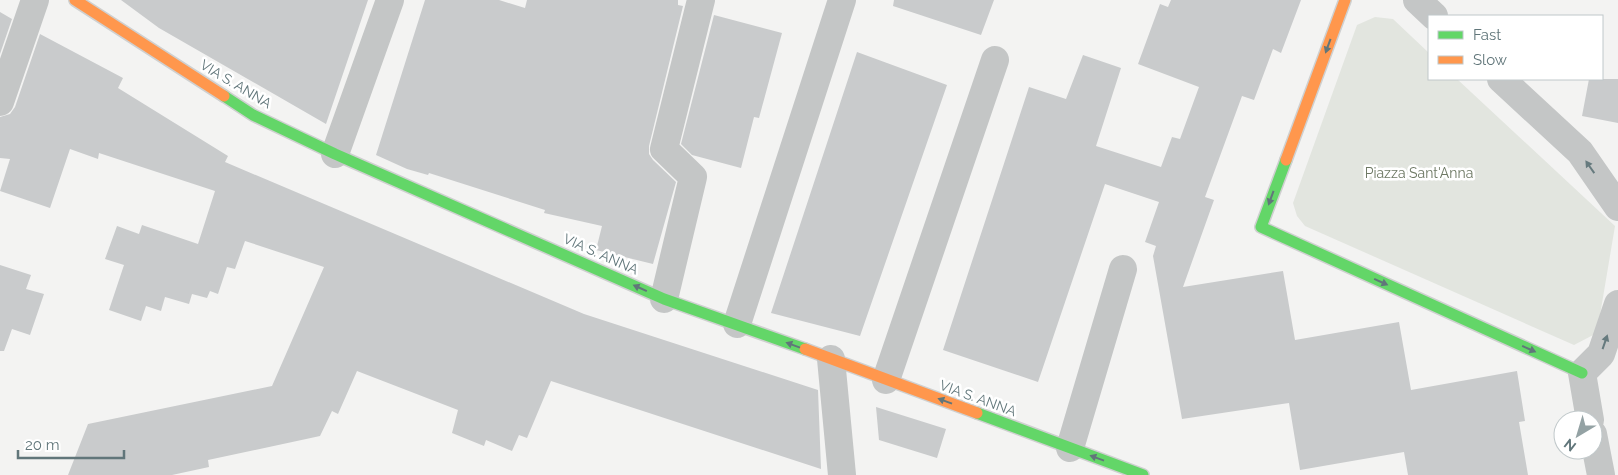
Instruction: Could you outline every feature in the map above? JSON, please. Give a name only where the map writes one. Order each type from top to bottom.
[{"type":"street","points":[[0,102],[35,0]]},
{"type":"street","name":"VIA S. ANNA","points":[[75,0],[253,115],[335,154],[664,299],[738,324],[1143,475]]},
{"type":"street","points":[[335,154],[390,0]]},
{"type":"street","points":[[664,299],[693,177],[664,149],[701,0]]},
{"type":"street","points":[[738,324],[842,0]]},
{"type":"street","points":[[1345,0],[1261,227],[1582,373]]},
{"type":"street","points":[[1417,0],[1433,15]]},
{"type":"street","points":[[886,380],[996,60]]},
{"type":"street","points":[[1502,80],[1580,152],[1618,207]]},
{"type":"street","points":[[1070,448],[1123,269]]},
{"type":"street","points":[[1582,373],[1601,354],[1618,304]]},
{"type":"street","points":[[832,359],[842,475]]},
{"type":"street","points":[[1582,373],[1588,410]]},
{"type":"street","points":[[1597,460],[1600,475]]},
{"type":"green space","name":"Piazza Sant'Anna","points":[[1375,17],[1393,19],[1428,52],[1428,80],[1458,80],[1615,226],[1597,333],[1574,345],[1305,226],[1297,216],[1293,203],[1357,25]]},
{"type":"building","points":[[121,0],[368,0],[326,124],[159,28]]},
{"type":"building","points":[[425,0],[499,0],[525,8],[527,0],[678,0],[678,5],[683,6],[649,146],[649,154],[653,160],[676,182],[653,264],[596,250],[602,226],[544,213],[545,210],[429,173],[428,175],[407,169],[376,155]]},
{"type":"building","points":[[894,0],[994,0],[981,35],[893,6]]},
{"type":"building","points":[[1171,0],[1301,0],[1281,53],[1273,49],[1254,100],[1242,96],[1205,197],[1214,200],[1183,287],[1283,271],[1295,340],[1399,322],[1411,390],[1517,371],[1525,421],[1519,422],[1528,475],[1408,475],[1404,452],[1300,470],[1289,403],[1182,419],[1153,256],[1156,246],[1145,242],[1159,202],[1105,184],[1038,382],[943,350],[1029,87],[1066,99],[1083,55],[1121,68],[1096,146],[1161,167],[1172,137],[1180,139],[1199,87],[1138,64],[1160,4],[1168,7]]},
{"type":"building","points":[[0,12],[12,19],[0,54]]},
{"type":"building","points":[[714,15],[782,33],[759,118],[754,117],[741,168],[692,155],[681,144]]},
{"type":"building","points":[[40,34],[123,78],[118,88],[228,156],[225,162],[584,314],[818,390],[821,469],[551,381],[527,438],[519,435],[512,451],[486,440],[484,446],[452,433],[458,410],[357,371],[338,414],[332,411],[320,436],[208,460],[209,467],[172,475],[68,475],[88,424],[272,386],[324,267],[245,241],[235,269],[227,267],[218,294],[210,291],[207,298],[192,294],[189,304],[165,297],[161,311],[146,306],[141,321],[109,310],[124,265],[105,259],[117,226],[139,234],[142,225],[198,244],[215,191],[99,153],[98,159],[70,149],[50,208],[0,191],[10,159],[0,158],[0,117],[10,114],[15,107]]},
{"type":"building","points":[[857,52],[947,85],[860,336],[771,313]]},
{"type":"building","points":[[1618,79],[1618,123],[1582,116],[1589,80]]},
{"type":"building","points":[[0,265],[31,275],[26,289],[44,294],[30,335],[12,329],[4,351],[0,351]]},
{"type":"building","points":[[876,407],[946,429],[937,458],[879,440]]},
{"type":"traffic: fast","points":[[224,96],[253,115],[335,154],[664,299],[805,349]]},
{"type":"traffic: fast","points":[[1286,160],[1261,227],[1582,373]]},
{"type":"traffic: fast","points":[[977,413],[1143,475]]},
{"type":"traffic: slow","points":[[75,0],[224,96]]},
{"type":"traffic: slow","points":[[1286,160],[1345,0]]},
{"type":"traffic: slow","points":[[805,349],[977,413]]}]
